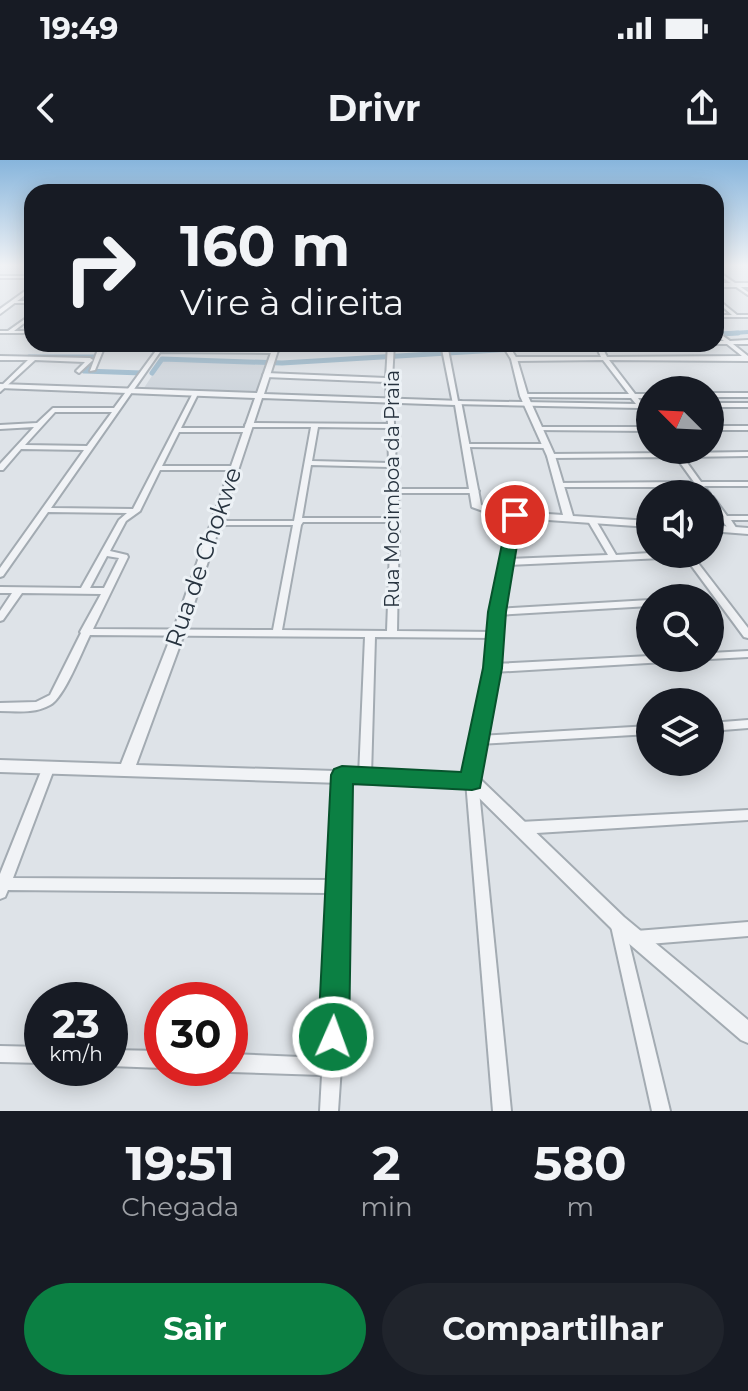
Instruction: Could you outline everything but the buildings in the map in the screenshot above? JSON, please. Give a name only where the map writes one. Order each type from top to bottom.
[{"type":"street","points":[[729,310],[736,316]]},
{"type":"street","points":[[724,316],[748,316]]},
{"type":"street","points":[[4,333],[24,320]]},
{"type":"street","points":[[4,333],[24,332]]},
{"type":"street","points":[[724,338],[748,358]]},
{"type":"street","points":[[724,343],[748,342]]},
{"type":"street","points":[[92,370],[99,352]]},
{"type":"street","points":[[0,574],[157,352]]},
{"type":"street","name":"Rua de Chokwe","points":[[127,768],[178,634],[274,352]]},
{"type":"street","name":"Rua Mocimboa da Praia","points":[[392,352],[389,380],[395,520],[392,634]]},
{"type":"street","points":[[446,352],[477,507],[484,511],[515,515],[636,523]]},
{"type":"street","points":[[602,352],[636,400]]},
{"type":"street","points":[[569,519],[551,456],[524,396],[511,354],[605,359],[748,358]]},
{"type":"street","points":[[0,358],[89,359],[79,371]]},
{"type":"street","points":[[1,387],[34,358]]},
{"type":"street","points":[[269,367],[389,380]]},
{"type":"street","points":[[1,387],[528,406],[636,406]]},
{"type":"street","points":[[84,590],[123,520],[136,511],[196,392]]},
{"type":"street","points":[[724,395],[748,395]]},
{"type":"street","points":[[524,396],[633,396]]},
{"type":"street","points":[[724,405],[748,405]]},
{"type":"street","points":[[0,468],[53,410],[115,410]]},
{"type":"street","points":[[0,427],[39,425]]},
{"type":"street","points":[[277,633],[315,426]]},
{"type":"street","points":[[178,430],[391,426]]},
{"type":"street","points":[[724,428],[748,428]]},
{"type":"street","points":[[538,429],[636,429]]},
{"type":"street","points":[[466,446],[546,446]]},
{"type":"street","points":[[19,447],[88,448]]},
{"type":"street","points":[[551,456],[636,453]]},
{"type":"street","points":[[724,453],[748,454]]},
{"type":"street","points":[[310,463],[392,465]]},
{"type":"street","points":[[159,468],[233,468]]},
{"type":"street","points":[[560,485],[636,484]]},
{"type":"street","points":[[724,484],[748,484]]},
{"type":"street","points":[[393,491],[475,491]]},
{"type":"street","points":[[45,510],[136,511]]},
{"type":"street","points":[[502,1111],[472,781],[493,668],[497,612],[515,515]]},
{"type":"street","points":[[725,518],[748,518]]},
{"type":"street","points":[[725,518],[743,532]]},
{"type":"street","points":[[215,523],[395,520]]},
{"type":"street","points":[[592,521],[614,558]]},
{"type":"street","points":[[0,707],[45,705],[54,697],[124,557],[106,553]]},
{"type":"street","points":[[507,562],[636,557]]},
{"type":"street","points":[[0,590],[107,591]]},
{"type":"street","points":[[0,618],[19,590]]},
{"type":"street","points":[[497,612],[636,604]]},
{"type":"street","points":[[724,609],[748,635]]},
{"type":"street","points":[[85,632],[497,635]]},
{"type":"street","points":[[365,776],[370,634]]},
{"type":"street","points":[[724,655],[748,654]]},
{"type":"street","points":[[493,668],[636,660]]},
{"type":"street","points":[[724,726],[748,724]]},
{"type":"street","points":[[478,740],[636,731]]},
{"type":"street","points":[[0,766],[472,781],[618,923],[748,1033]]},
{"type":"street","points":[[48,769],[2,888],[340,887]]},
{"type":"street","points":[[329,1111],[342,775]]},
{"type":"street","points":[[520,828],[748,815]]},
{"type":"street","points":[[618,923],[661,1111]]},
{"type":"street","points":[[636,938],[748,929]]},
{"type":"street","points":[[0,1054],[24,1055]]},
{"type":"street","points":[[248,1064],[332,1067]]},
{"type":"shaded area","points":[[163,359],[268,362],[256,393],[144,388]]},
{"type":"waterway","points":[[724,334],[748,332]]},
{"type":"waterway","points":[[724,334],[738,333]]},
{"type":"waterway","points":[[152,373],[162,359],[282,363],[466,352]]},
{"type":"waterway","points":[[29,357],[96,357],[84,371],[142,373]]},
{"type":"route","points":[[333,1037],[342,775],[472,781],[473,759],[493,668],[497,612],[515,515]]}]
